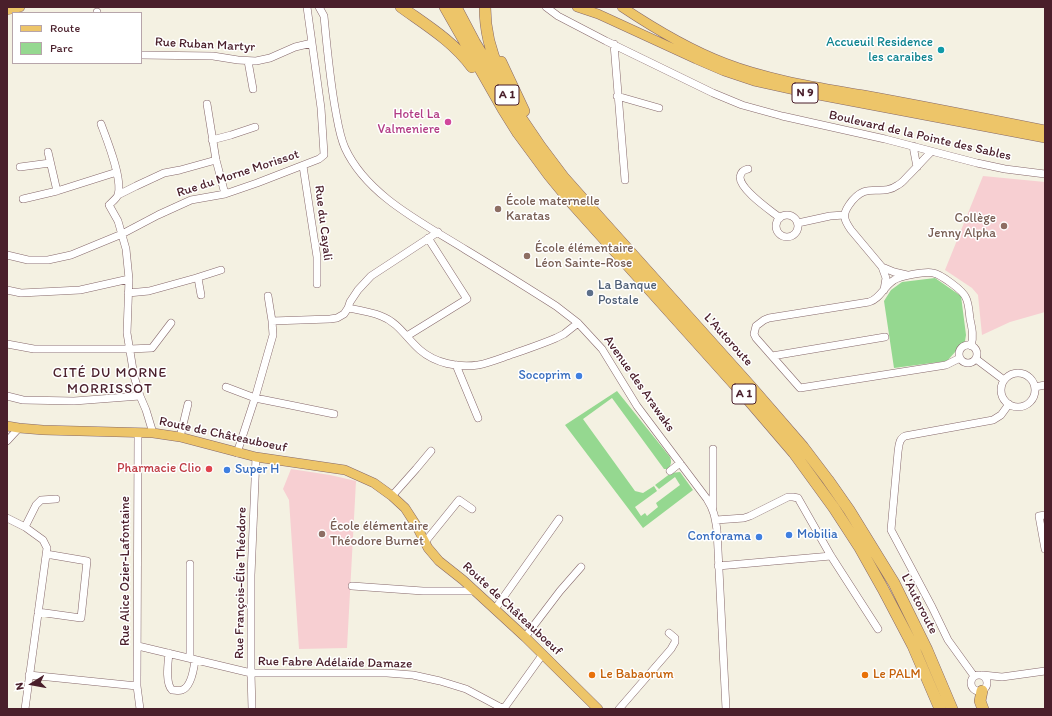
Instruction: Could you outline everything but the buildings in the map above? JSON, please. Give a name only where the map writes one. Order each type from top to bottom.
[{"type":"highway","points":[[401,7],[444,37],[460,51],[503,109]]},
{"type":"highway","name":"L'Autoroute","points":[[446,7],[503,109],[544,169],[572,203],[746,397],[794,453],[834,508],[860,548],[883,589],[913,646],[940,709]]},
{"type":"highway","name":"L'Autoroute","points":[[456,7],[475,43],[519,115],[564,178],[751,386],[803,447],[828,480],[849,510],[894,583],[927,650],[952,709]]},
{"type":"highway","points":[[485,7],[486,27],[491,52],[501,74],[564,178]]},
{"type":"highway","points":[[492,12],[493,30],[501,62],[524,111]]},
{"type":"highway","points":[[983,709],[980,701],[985,687]]},
{"type":"main road","points":[[7,10],[20,7]]},
{"type":"main road","name":"N 9","points":[[577,7],[598,14],[724,71],[754,81],[813,94],[1045,138]]},
{"type":"main road","name":"N 9","points":[[622,7],[667,36],[703,54],[727,64],[753,72],[800,83],[1043,130]]},
{"type":"main road","name":"Route de Châteauboeuf","points":[[7,426],[14,432],[138,433],[180,437],[256,457],[345,470],[374,484],[392,496],[405,508],[428,548],[439,561],[495,609],[598,709]]},
{"type":"street","name":"Rue du Morne Morissot","points":[[7,255],[28,260],[48,260],[71,255],[122,234],[191,200],[225,194],[303,166],[319,159],[324,155],[323,123],[307,7]]},
{"type":"street","name":"Avenue des Arawaks","points":[[320,7],[324,16],[333,96],[339,129],[344,147],[360,173],[386,198],[399,208],[556,306],[578,323],[602,349],[637,406],[713,508],[716,520],[726,709]]},
{"type":"street","name":"Avenue des Arawaks","points":[[324,16],[326,7]]},
{"type":"street","name":"Boulevard de la Pointe des Sables","points":[[546,7],[558,16],[713,93],[742,105],[782,116],[1005,169],[1045,174]]},
{"type":"street","name":"Rue Ruban Martyr","points":[[142,55],[213,56],[248,61],[264,60],[295,47],[312,43]]},
{"type":"street","points":[[614,44],[617,96],[625,180]]},
{"type":"street","points":[[248,61],[254,89]]},
{"type":"street","points":[[320,98],[333,96]]},
{"type":"street","points":[[617,96],[659,108]]},
{"type":"street","points":[[207,104],[212,140],[225,194]]},
{"type":"street","points":[[101,124],[117,172],[118,195]]},
{"type":"street","points":[[212,140],[255,127]]},
{"type":"street","points":[[913,146],[917,167]]},
{"type":"street","points":[[48,152],[57,191]]},
{"type":"street","points":[[884,290],[886,278],[882,267],[846,223],[844,215],[845,211],[858,194],[870,190],[887,190],[899,185],[931,152]]},
{"type":"street","points":[[153,434],[134,376],[127,333],[129,279],[126,249],[118,221],[110,204],[118,195],[164,173],[216,160]]},
{"type":"street","points":[[20,167],[50,163]]},
{"type":"street","name":"Rue du Cayali","points":[[303,166],[317,257],[317,284]]},
{"type":"street","points":[[748,168],[741,173],[740,180],[742,185],[756,199],[780,218]]},
{"type":"street","points":[[23,199],[57,191],[117,172]]},
{"type":"street","points":[[787,215],[790,215],[798,223],[798,230],[796,234],[790,238],[786,238],[777,231],[776,224],[780,218],[787,215]]},
{"type":"street","points":[[798,223],[828,216],[844,215]]},
{"type":"street","points":[[272,322],[330,320],[341,316],[348,308],[358,290],[371,276],[438,232]]},
{"type":"street","points":[[407,336],[467,300],[428,238]]},
{"type":"street","points":[[882,267],[908,276]]},
{"type":"street","points":[[128,292],[149,291],[198,278],[220,270]]},
{"type":"street","points":[[960,358],[946,365],[800,388],[754,334],[756,326],[764,320],[873,301],[894,280],[928,272],[936,274],[963,291],[966,298],[972,333],[973,340],[971,346]]},
{"type":"street","points":[[198,278],[201,295]]},
{"type":"street","points":[[7,290],[21,293],[80,290],[129,279]]},
{"type":"street","points":[[237,453],[273,336],[268,296]]},
{"type":"street","points":[[348,308],[381,316],[391,321],[419,350],[437,361],[466,366],[478,365],[533,347],[564,334],[578,323]]},
{"type":"street","points":[[7,344],[34,349],[152,348],[171,323]]},
{"type":"street","points":[[772,356],[885,337]]},
{"type":"street","points":[[960,358],[961,349],[965,346],[971,346],[976,351],[976,359]]},
{"type":"street","points":[[960,358],[968,363],[976,359]]},
{"type":"street","points":[[976,359],[1004,380]]},
{"type":"street","points":[[456,365],[478,418]]},
{"type":"street","points":[[1019,373],[1029,377],[1035,387],[1035,392],[1031,402],[1027,405],[1017,407],[1005,401],[1001,391],[1004,380],[1008,376],[1019,373]]},
{"type":"street","points":[[1035,387],[1045,385]]},
{"type":"street","points":[[226,387],[255,398],[334,414]]},
{"type":"street","points":[[7,396],[23,400],[74,401],[140,396]]},
{"type":"street","points":[[180,437],[188,404]]},
{"type":"street","points":[[974,676],[948,640],[932,606],[891,530],[898,452],[900,441],[905,436],[993,420],[1001,415],[1009,404]]},
{"type":"street","points":[[7,441],[14,432]]},
{"type":"street","name":"Rue Alice Ozier-Lafontaine","points":[[138,433],[137,686],[140,709]]},
{"type":"street","points":[[713,449],[713,508]]},
{"type":"street","points":[[392,496],[431,450]]},
{"type":"street","name":"Rue François-Élie Théodore","points":[[252,709],[250,673],[250,575],[256,457]]},
{"type":"street","points":[[670,471],[680,463]]},
{"type":"street","points":[[716,520],[744,518],[788,497],[798,498],[830,556],[878,629]]},
{"type":"street","points":[[25,527],[36,505],[41,500],[56,499]]},
{"type":"street","points":[[425,542],[459,500],[472,509]]},
{"type":"street","points":[[1042,515],[1045,548]]},
{"type":"street","points":[[7,518],[25,527],[43,540],[47,548],[25,709]]},
{"type":"street","points":[[495,609],[559,519]]},
{"type":"street","points":[[38,612],[81,618],[88,561],[46,554]]},
{"type":"street","points":[[718,566],[830,556]]},
{"type":"street","points":[[168,653],[167,674],[170,687],[172,690],[183,690],[190,681],[193,673],[190,564]]},
{"type":"street","points":[[525,637],[560,591],[581,567]]},
{"type":"street","points":[[352,586],[423,591],[474,591]]},
{"type":"street","points":[[619,709],[671,649],[675,642],[675,638],[669,633]]},
{"type":"street","name":"Rue Fabre Adélaïde Damaze","points":[[138,646],[250,673],[388,673],[413,675],[440,680],[466,689],[501,708],[506,707],[543,654]]},
{"type":"street","points":[[1002,677],[977,691],[972,688],[972,678],[978,674],[1002,677],[1045,671]]},
{"type":"street","points":[[29,675],[137,686]]},
{"type":"street","points":[[983,675],[987,680],[985,687]]},
{"type":"shaded area","name":"Collège Jenny Alpha","points":[[983,176],[1045,182],[1045,312],[1010,322],[982,335],[978,295],[972,288],[945,270]]},
{"type":"shaded area","points":[[291,469],[356,481],[347,648],[299,649],[289,500],[283,489]]},
{"type":"green space","points":[[935,278],[961,296],[966,335],[965,341],[947,361],[894,368],[884,301],[891,290],[902,282]]},
{"type":"green space","points":[[617,391],[671,460],[668,469],[664,469],[612,398],[583,419],[635,491],[643,493],[654,486],[657,491],[635,507],[641,516],[645,513],[647,516],[658,507],[656,503],[680,485],[675,477],[659,489],[655,485],[671,473],[680,472],[693,490],[643,528],[565,425]]},
{"type":"place","name":"Accueuil Residence les caraibes","points":[[941,50]]},
{"type":"place","name":"Hotel La Valmeniere","points":[[448,122]]},
{"type":"place","name":"École maternelle Karatas","points":[[498,209]]},
{"type":"place","name":"Collège Jenny Alpha","points":[[1004,226]]},
{"type":"place","name":"École élémentaire Léon Sainte-Rose","points":[[527,256]]},
{"type":"place","name":"La Banque Postale","points":[[590,293]]},
{"type":"place","name":"Socoprim","points":[[579,376]]},
{"type":"place","name":"Pharmacie Clio","points":[[209,469]]},
{"type":"place","name":"Super H","points":[[227,470]]},
{"type":"place","name":"École élémentaire Théodore Burnet","points":[[322,534]]},
{"type":"place","name":"Mobilia","points":[[789,535]]},
{"type":"place","name":"Conforama","points":[[759,537]]},
{"type":"place","name":"Le Babaorum","points":[[592,675]]},
{"type":"place","name":"Le PALM","points":[[865,675]]},
{"type":"district","name":"CITÉ DU MORNE MORRISSOT","points":[[110,382]]}]
